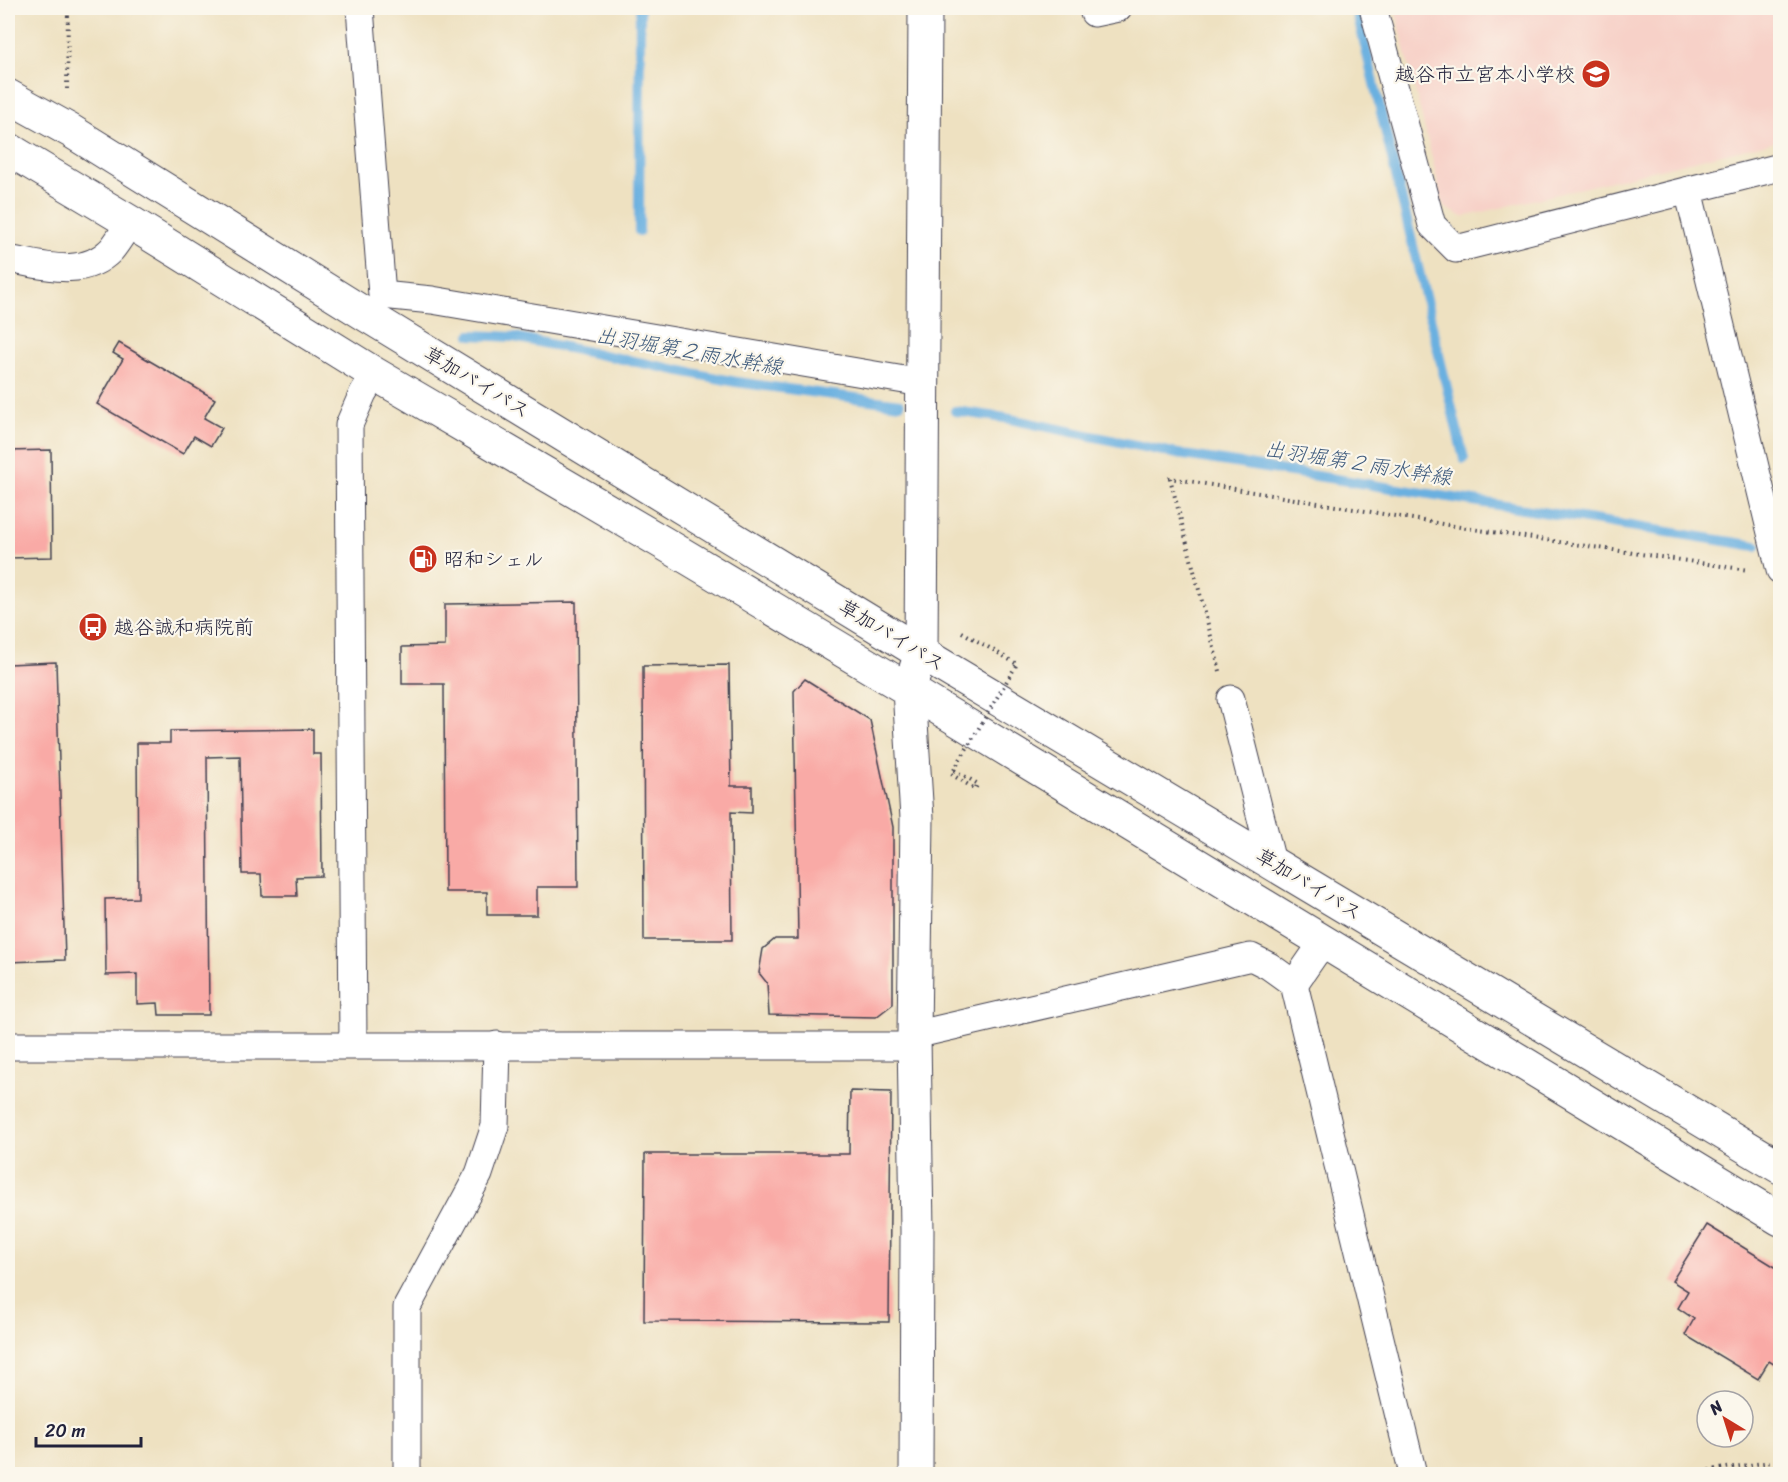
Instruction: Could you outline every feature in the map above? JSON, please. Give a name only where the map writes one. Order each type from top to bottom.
[{"type":"main road","points":[[916,1474],[917,818],[909,690],[921,653],[925,8]]},
{"type":"main road","name":"草加バイパス","points":[[8,96],[374,305],[921,653],[1780,1167]]},
{"type":"main road","name":"草加バイパス","points":[[8,149],[375,374],[666,544],[909,690],[1780,1219]]},
{"type":"street","points":[[360,8],[374,305],[432,300],[922,382]]},
{"type":"street","points":[[1373,8],[1432,225],[1456,249],[1780,167]]},
{"type":"street","points":[[1688,190],[1769,571]]},
{"type":"street","points":[[8,259],[61,268],[88,265],[111,250],[130,222]]},
{"type":"street","points":[[353,1045],[349,425],[363,393],[375,374]]},
{"type":"street","points":[[1232,699],[1272,862]]},
{"type":"street","points":[[1294,984],[1323,942]]},
{"type":"street","points":[[8,1046],[497,1045],[915,1040],[1251,957],[1269,966],[1294,984],[1413,1474]]},
{"type":"street","points":[[407,1474],[407,1307],[479,1174],[495,1126],[497,1045]]},
{"type":"path","points":[[67,96],[68,8]]},
{"type":"path","points":[[1232,699],[1224,690],[1170,478],[1472,529],[1769,571]]},
{"type":"path","points":[[951,774],[975,789],[978,784],[954,770],[1017,664],[962,632]]},
{"type":"path","points":[[1679,1474],[1780,1461]]},
{"type":"shaded area","name":"越谷市立宮本小学校","points":[[1395,8],[1780,8],[1780,140],[1463,217],[1444,207]]},
{"type":"building","points":[[119,343],[215,399],[204,418],[222,428],[211,446],[194,436],[183,454],[97,404],[123,359],[113,353]]},
{"type":"building","points":[[51,450],[52,557],[8,558],[8,451]]},
{"type":"building","points":[[576,602],[578,887],[537,887],[537,915],[487,915],[487,892],[445,892],[444,684],[402,684],[402,647],[445,646],[445,604]]},
{"type":"building","points":[[56,662],[65,960],[8,962],[8,664]]},
{"type":"building","points":[[729,665],[731,786],[752,786],[752,813],[731,812],[732,940],[644,940],[643,666]]},
{"type":"building","points":[[805,679],[870,720],[893,827],[893,1004],[876,1017],[769,1015],[767,983],[759,973],[763,949],[775,939],[798,939],[794,691]]},
{"type":"building","points":[[313,729],[313,754],[321,754],[322,876],[296,877],[297,896],[262,896],[261,874],[242,874],[240,756],[207,757],[209,1015],[159,1015],[158,1003],[137,1004],[137,974],[106,975],[105,899],[138,898],[137,743],[170,743],[170,731]]},
{"type":"building","points":[[850,1091],[891,1092],[889,1322],[644,1321],[645,1154],[849,1154]]},
{"type":"building","points":[[1707,1225],[1780,1270],[1780,1368],[1769,1361],[1758,1379],[1685,1335],[1694,1319],[1678,1308],[1688,1291],[1672,1281]]},
{"type":"waterway","points":[[639,231],[640,8]]},
{"type":"waterway","points":[[1356,8],[1464,459]]},
{"type":"waterway","name":"出羽堀第２雨水幹線","points":[[471,335],[514,337],[736,382],[900,404]]},
{"type":"waterway","name":"出羽堀第２雨水幹線","points":[[955,411],[1005,418],[1178,454],[1756,546]]},
{"type":"place","name":"越谷市立宮本小学校","points":[[1596,74]]},
{"type":"place","name":"昭和シェル","points":[[423,559]]},
{"type":"place","name":"越谷誠和病院前","points":[[93,627]]}]
